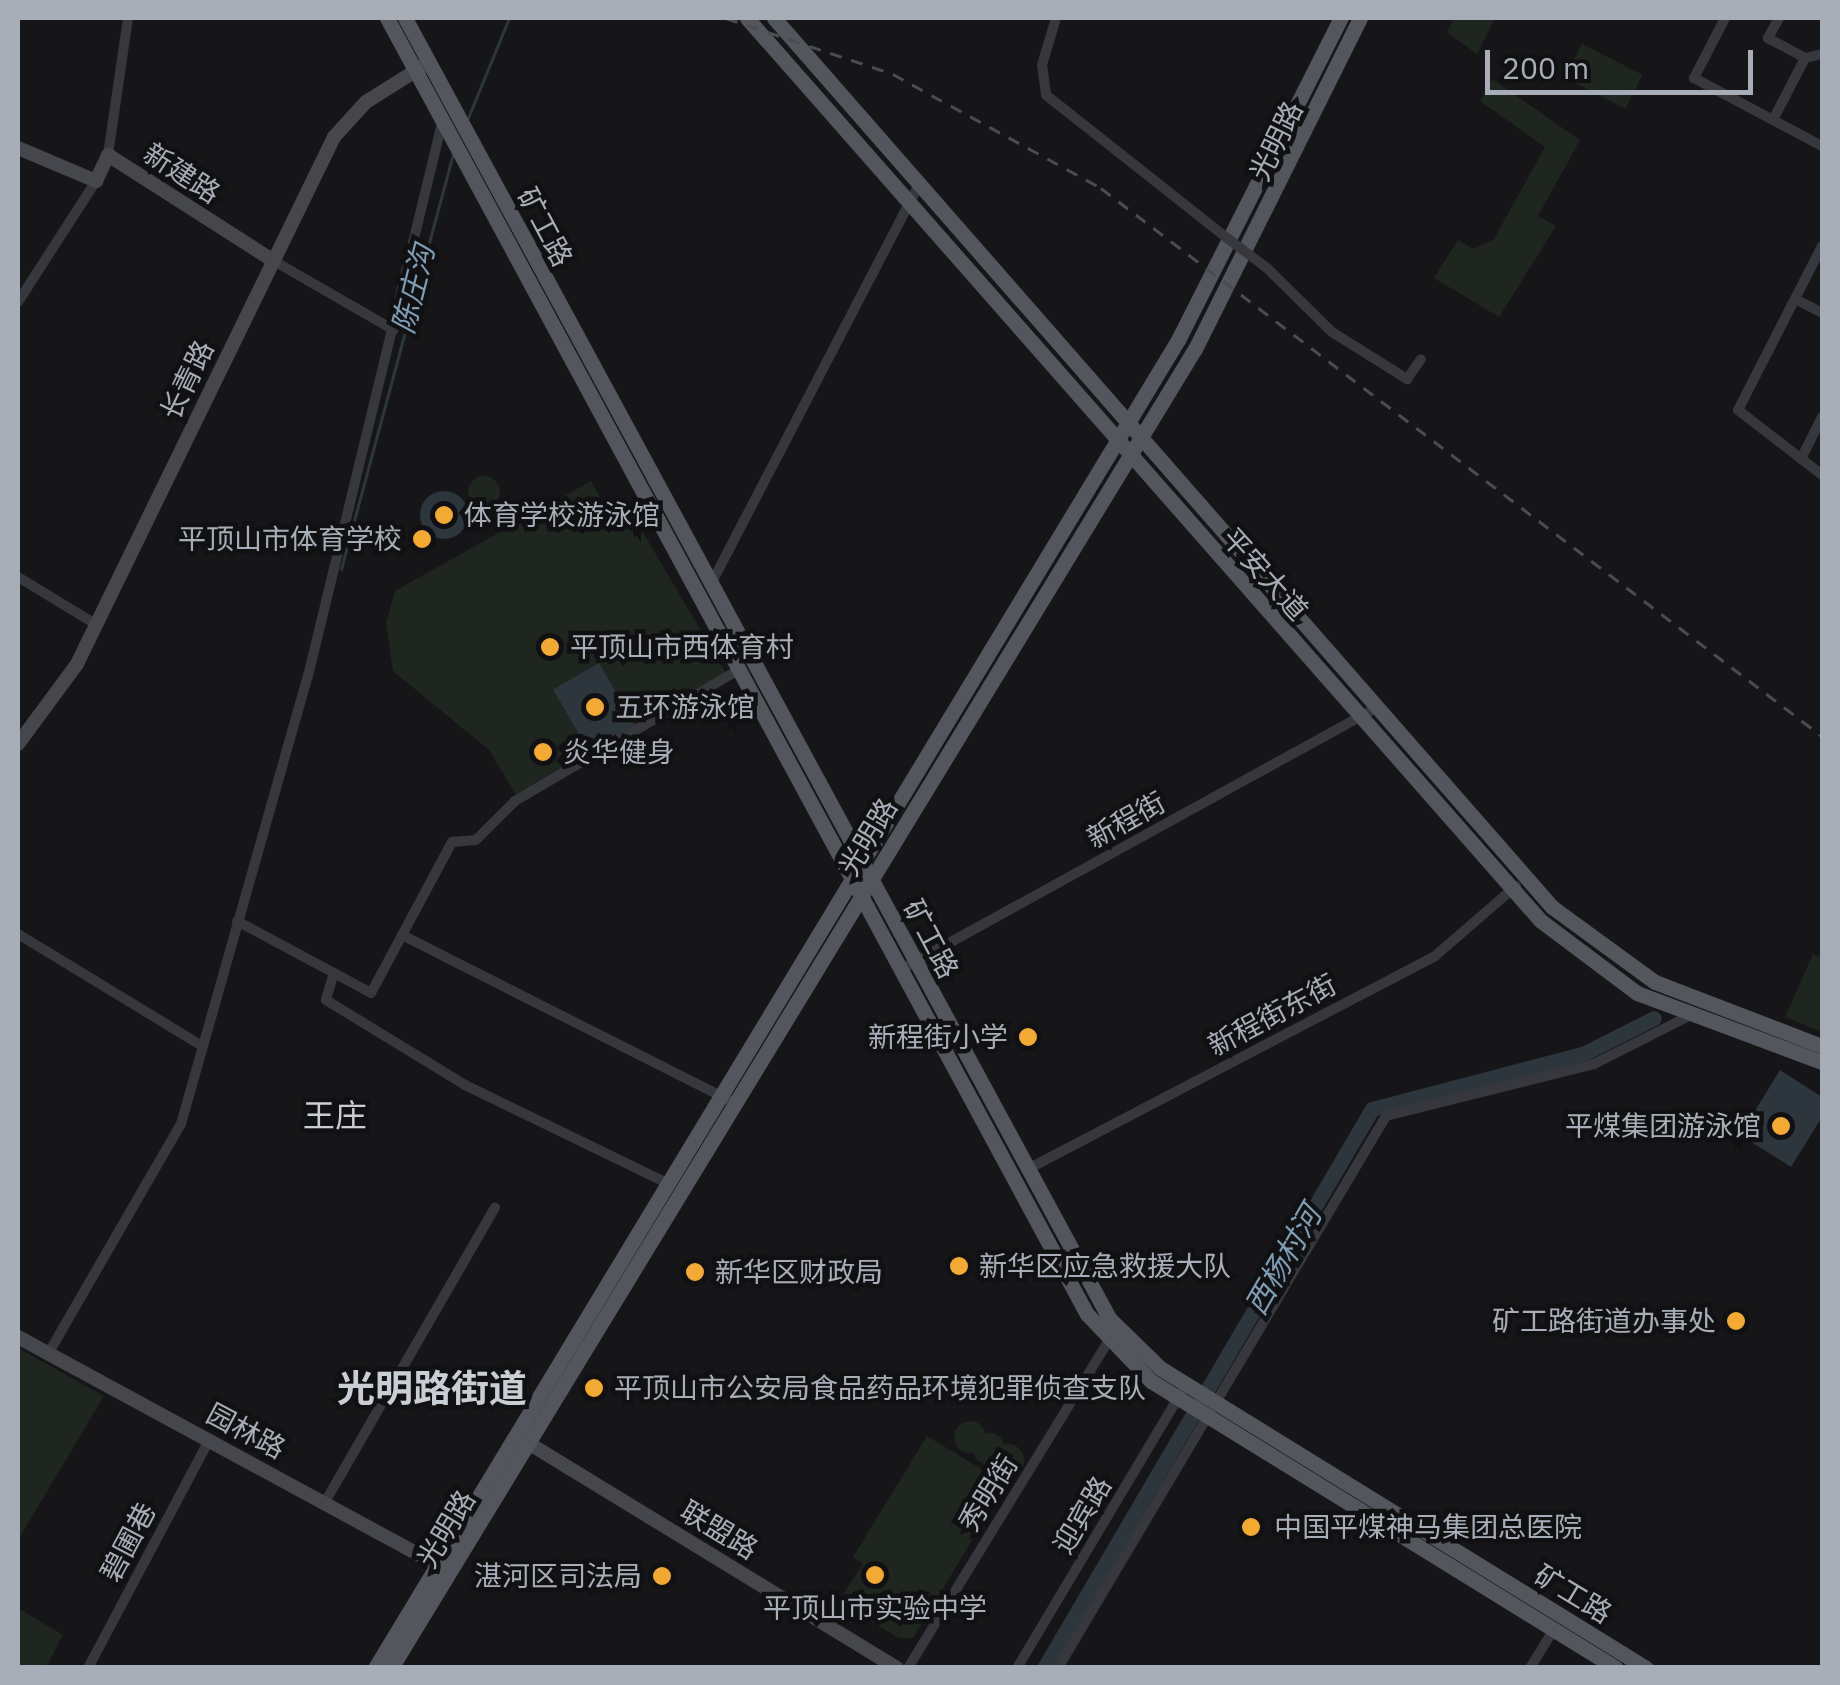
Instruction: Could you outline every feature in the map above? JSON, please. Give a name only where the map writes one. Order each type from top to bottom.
[{"type":"main road","name":"矿工路","points":[[387,18],[449,115],[737,671],[861,897],[907,966],[1109,1318],[1186,1394]]},
{"type":"main road","name":"矿工路","points":[[405,18],[421,67]]},
{"type":"main road","name":"平安大道","points":[[747,18],[1360,718],[1601,972],[1691,1015],[1822,1062]]},
{"type":"main road","name":"平安大道","points":[[774,18],[1138,442],[1374,709],[1517,884],[1634,970],[1822,1046]]},
{"type":"main road","name":"光明路","points":[[374,1668],[443,1568],[726,1099],[850,878],[1125,426],[1241,227],[1341,18]]},
{"type":"main road","name":"光明路","points":[[521,1439],[667,1183],[861,897],[1129,458],[1257,237],[1360,18]]},
{"type":"main road","name":"矿工路","points":[[468,152],[871,880],[907,966],[1108,1342],[1616,1668]]},
{"type":"main road","name":"矿工路","points":[[1208,1408],[1646,1668]]},
{"type":"main road","name":"光明路","points":[[391,1668],[443,1568]]},
{"type":"street","points":[[108,155],[128,18]]},
{"type":"street","points":[[1056,18],[1046,95],[1267,268],[1332,332],[1407,379],[1421,359]]},
{"type":"street","points":[[1725,18],[1694,78],[1822,146]]},
{"type":"street","points":[[1779,18],[1768,38],[1805,58],[1822,54]]},
{"type":"street","points":[[1773,120],[1805,58]]},
{"type":"street","name":"长青路","points":[[18,744],[97,624],[334,137],[421,67]]},
{"type":"street","points":[[48,1354],[175,1138],[238,921],[449,115]]},
{"type":"street","points":[[18,148],[96,181],[18,302]]},
{"type":"street","name":"新建路","points":[[96,181],[108,155],[274,261]]},
{"type":"street","points":[[710,585],[918,186]]},
{"type":"street","points":[[1822,246],[1738,410],[1822,475]]},
{"type":"street","points":[[274,261],[394,330]]},
{"type":"street","points":[[1796,299],[1822,313]]},
{"type":"street","points":[[1801,459],[1822,417]]},
{"type":"street","points":[[18,577],[97,624]]},
{"type":"street","points":[[238,921],[371,993],[452,842],[476,840],[515,802],[737,671]]},
{"type":"street","name":"新程街","points":[[907,966],[1374,709]]},
{"type":"street","name":"新程街东街","points":[[1026,1170],[1434,956],[1517,884]]},
{"type":"street","points":[[18,934],[202,1046]]},
{"type":"street","points":[[402,935],[726,1099]]},
{"type":"street","points":[[334,973],[326,1000],[465,1085],[667,1183]]},
{"type":"street","points":[[1058,1668],[1208,1408],[1386,1116],[1594,1064],[1691,1015]]},
{"type":"street","points":[[325,1502],[495,1207]]},
{"type":"street","name":"园林路","points":[[18,1337],[443,1568]]},
{"type":"street","name":"秀明街","points":[[908,1668],[1108,1342]]},
{"type":"street","name":"迎宾路","points":[[1018,1668],[1186,1394]]},
{"type":"street","name":"联盟路","points":[[521,1439],[896,1668]]},
{"type":"street","name":"碧圃巷","points":[[88,1668],[209,1440]]},
{"type":"street","points":[[1530,1668],[1554,1630]]},
{"type":"shaded area","points":[[1454,18],[1494,20],[1477,54],[1447,32]]},
{"type":"shaded area","points":[[1582,44],[1643,75],[1625,109],[1565,78]]},
{"type":"shaded area","points":[[1492,79],[1580,140],[1538,216],[1556,226],[1499,317],[1434,278],[1458,240],[1473,249],[1494,239],[1545,147],[1480,101]]},
{"type":"shaded area","points":[[484,476],[495,481],[500,492],[495,503],[484,508],[473,503],[468,492],[473,481]]},
{"type":"shaded area","name":"平顶山市西体育村","points":[[591,481],[608,511],[625,502],[726,673],[518,798],[489,750],[393,671],[386,623],[395,591]]},
{"type":"shaded area","name":"体育学校游泳馆","points":[[444,491],[461,498],[468,515],[461,532],[444,539],[427,532],[420,515],[427,498]]},
{"type":"shaded area","name":"五环游泳馆","points":[[599,663],[636,726],[590,753],[553,690]]},
{"type":"shaded area","points":[[1813,954],[1822,958],[1822,1032],[1785,1017]]},
{"type":"shaded area","name":"平煤集团游泳馆","points":[[1780,1070],[1822,1097],[1822,1117],[1791,1167],[1740,1135]]},
{"type":"shaded area","points":[[18,1348],[104,1396],[18,1540]]},
{"type":"shaded area","points":[[970,1421],[981,1426],[986,1437],[981,1448],[970,1453],[959,1448],[954,1437],[959,1426]]},
{"type":"shaded area","points":[[989,1433],[1000,1438],[1005,1449],[1000,1460],[989,1465],[978,1460],[973,1449],[978,1438]]},
{"type":"shaded area","points":[[927,1436],[1006,1484],[913,1638],[899,1638],[838,1602],[863,1564],[853,1557]]},
{"type":"shaded area","points":[[1008,1444],[1019,1449],[1024,1460],[1019,1471],[1008,1476],[997,1471],[992,1460],[997,1449]]},
{"type":"shaded area","points":[[18,1608],[63,1635],[46,1667],[18,1667]]},
{"type":"waterway","name":"陈庄沟","points":[[468,118],[509,18]]},
{"type":"waterway","name":"陈庄沟","points":[[341,569],[453,153]]},
{"type":"waterway","name":"西杨村河","points":[[1044,1668],[1372,1109],[1585,1053],[1654,1018]]},
{"type":"railway","points":[[726,18],[893,74],[1101,188],[1822,736]]},
{"type":"place","name":"体育学校游泳馆","points":[[444,515]]},
{"type":"place","name":"平顶山市体育学校","points":[[422,539]]},
{"type":"place","name":"平顶山市西体育村","points":[[550,647]]},
{"type":"place","name":"五环游泳馆","points":[[595,707]]},
{"type":"place","name":"炎华健身","points":[[543,752]]},
{"type":"place","name":"新程街小学","points":[[1028,1037]]},
{"type":"place","name":"平煤集团游泳馆","points":[[1781,1126]]},
{"type":"place","name":"新华区应急救援大队","points":[[959,1266]]},
{"type":"place","name":"新华区财政局","points":[[695,1272]]},
{"type":"place","name":"矿工路街道办事处","points":[[1736,1321]]},
{"type":"place","name":"平顶山市公安局食品药品环境犯罪侦查支队","points":[[594,1388]]},
{"type":"place","name":"中国平煤神马集团总医院","points":[[1251,1527]]},
{"type":"place","name":"平顶山市实验中学","points":[[875,1575]]},
{"type":"place","name":"湛河区司法局","points":[[662,1576]]},
{"type":"district","name":"王庄","points":[[335,1115]]},
{"type":"district","name":"光明路街道","points":[[432,1388]]}]
